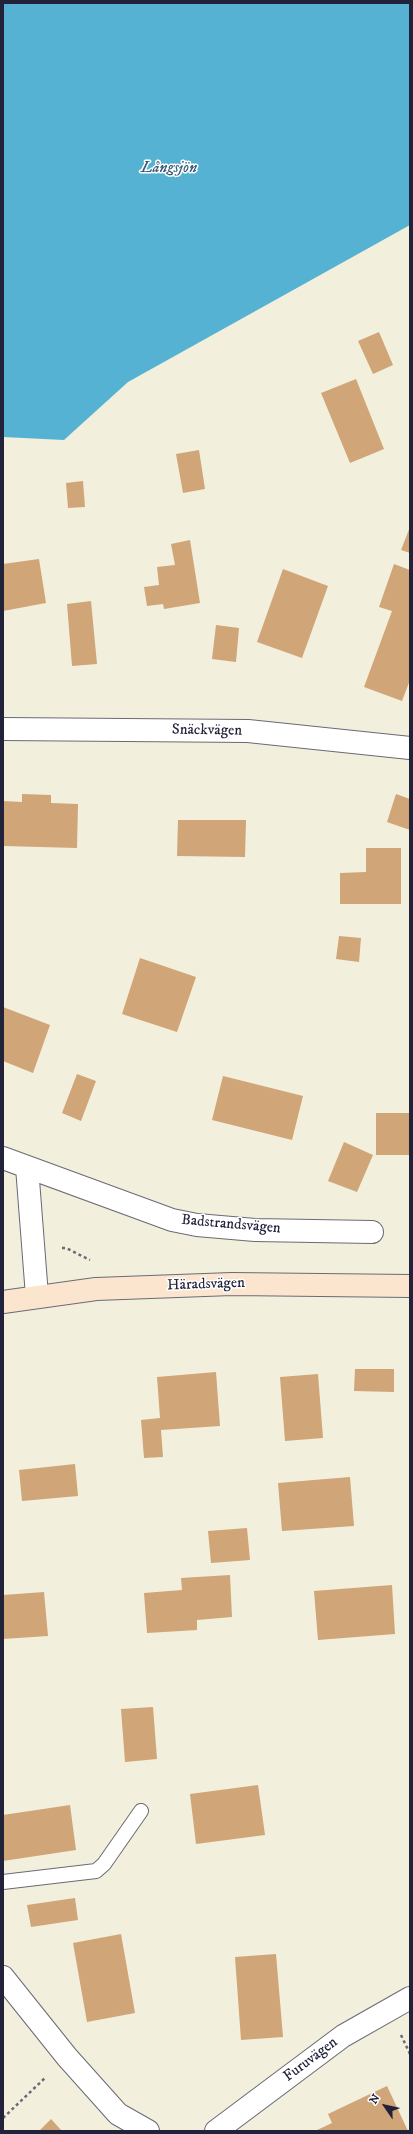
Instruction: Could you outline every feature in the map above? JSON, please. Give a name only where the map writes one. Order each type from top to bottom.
[{"type":"street","name":"Snäckvägen","points":[[3,729],[248,731],[410,748]]},
{"type":"street","name":"Badstrandsvägen","points":[[3,1158],[172,1220],[197,1225],[254,1230],[372,1232]]},
{"type":"street","points":[[27,1167],[37,1296]]},
{"type":"street","name":"Häradsvägen","points":[[3,1302],[37,1296],[96,1289],[232,1284],[410,1286]]},
{"type":"street","points":[[3,1977],[68,2057],[118,2114],[148,2131]]},
{"type":"street","name":"Furuvägen","points":[[216,2131],[343,2036],[410,1998]]},
{"type":"lane","points":[[3,1882],[96,1871],[104,1864],[141,1811]]},
{"type":"path","points":[[3,2118],[68,2057]]},
{"type":"water","name":"Långsjön","points":[[3,3],[410,3],[410,225],[128,382],[64,440],[3,437]]},
{"type":"building","points":[[379,332],[393,365],[373,374],[358,341]]},
{"type":"building","points":[[356,379],[384,449],[350,463],[321,393]]},
{"type":"building","points":[[199,450],[205,489],[183,493],[176,454]]},
{"type":"building","points":[[83,481],[85,507],[68,508],[66,483]]},
{"type":"building","points":[[410,527],[410,553],[401,550]]},
{"type":"building","points":[[190,540],[200,603],[164,609],[163,604],[147,606],[144,587],[159,585],[157,567],[175,565],[171,544]]},
{"type":"building","points":[[39,559],[46,603],[3,611],[3,564]]},
{"type":"building","points":[[394,564],[410,570],[410,680],[402,701],[364,687],[392,611],[379,607]]},
{"type":"building","points":[[283,569],[328,586],[302,658],[257,642]]},
{"type":"building","points":[[91,601],[97,664],[72,666],[67,604]]},
{"type":"building","points":[[216,625],[239,628],[236,662],[212,659]]},
{"type":"building","points":[[22,794],[51,795],[51,803],[78,804],[77,848],[3,846],[3,801],[22,802]]},
{"type":"building","points":[[396,794],[410,799],[410,830],[387,822]]},
{"type":"building","points":[[178,820],[246,820],[245,857],[177,856]]},
{"type":"building","points":[[366,848],[401,848],[401,904],[340,904],[340,873],[366,872]]},
{"type":"building","points":[[339,936],[361,938],[359,962],[336,959]]},
{"type":"building","points":[[140,958],[196,977],[177,1032],[122,1014]]},
{"type":"building","points":[[3,1007],[50,1025],[33,1073],[3,1061]]},
{"type":"building","points":[[77,1074],[96,1081],[81,1121],[62,1113]]},
{"type":"building","points":[[223,1076],[303,1096],[292,1140],[212,1120]]},
{"type":"building","points":[[376,1113],[410,1113],[410,1155],[376,1155]]},
{"type":"building","points":[[344,1142],[373,1155],[357,1192],[328,1181]]},
{"type":"building","points":[[355,1369],[394,1369],[394,1392],[354,1391]]},
{"type":"building","points":[[216,1372],[220,1426],[161,1430],[163,1457],[144,1458],[141,1420],[160,1418],[157,1377]]},
{"type":"building","points":[[318,1374],[323,1438],[285,1441],[280,1377]]},
{"type":"building","points":[[75,1464],[78,1496],[22,1501],[19,1470]]},
{"type":"building","points":[[350,1477],[354,1526],[282,1531],[278,1483]]},
{"type":"building","points":[[247,1528],[250,1560],[211,1563],[208,1531]]},
{"type":"building","points":[[230,1575],[232,1617],[197,1620],[197,1630],[147,1633],[144,1593],[182,1590],[181,1578]]},
{"type":"building","points":[[392,1585],[395,1634],[318,1640],[314,1591]]},
{"type":"building","points":[[44,1592],[48,1636],[3,1639],[3,1595]]},
{"type":"building","points":[[153,1707],[157,1759],[125,1762],[121,1709]]},
{"type":"building","points":[[258,1785],[265,1835],[196,1844],[190,1794]]},
{"type":"building","points":[[70,1805],[76,1850],[3,1861],[3,1815]]},
{"type":"building","points":[[75,1898],[78,1920],[31,1927],[27,1905]]},
{"type":"building","points":[[121,1934],[135,2013],[87,2022],[73,1943]]},
{"type":"building","points":[[276,1954],[283,2037],[241,2040],[235,1957]]},
{"type":"building","points":[[387,2086],[408,2131],[315,2131],[332,2123],[328,2114]]},
{"type":"building","points":[[51,2119],[62,2131],[39,2131]]}]
